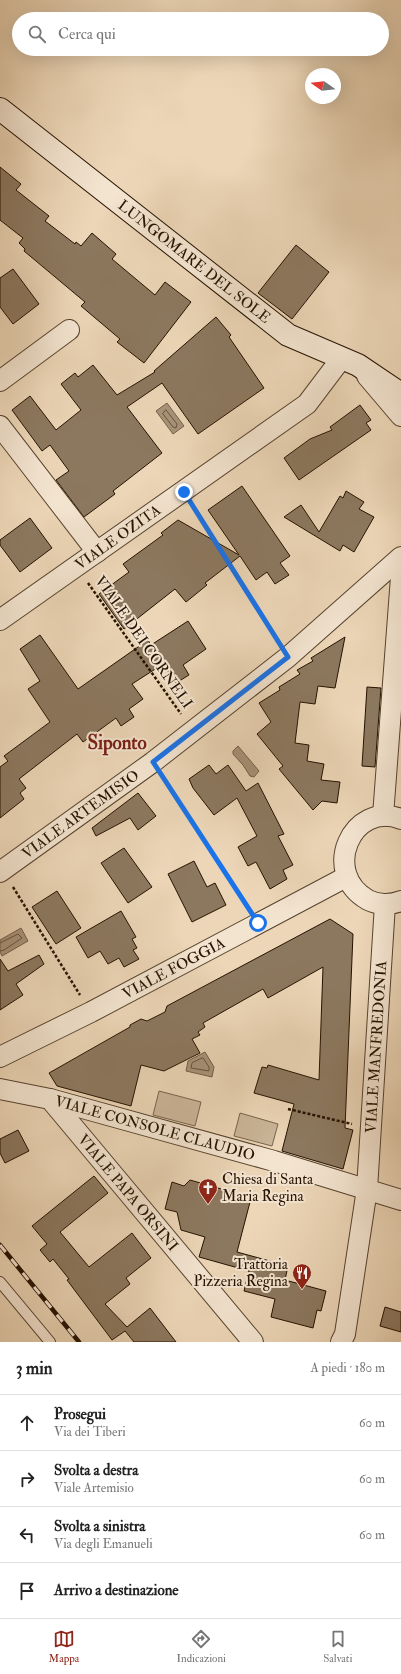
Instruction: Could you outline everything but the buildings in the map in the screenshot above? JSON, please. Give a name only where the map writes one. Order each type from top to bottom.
[{"type":"street","name":"LUNGOMARE DEL SOLE","points":[[0,109],[288,335],[350,362],[401,394]]},
{"type":"street","points":[[0,381],[69,330]]},
{"type":"street","points":[[350,362],[401,416]]},
{"type":"street","name":"VIALE OZITA","points":[[0,620],[307,404],[350,362]]},
{"type":"street","points":[[0,426],[97,552]]},
{"type":"street","name":"VIALE ARTEMISIO","points":[[1,871],[153,762],[288,657],[401,558]]},
{"type":"street","points":[[393,903],[372,902],[362,896],[353,888],[346,877],[343,864],[344,850],[358,827],[370,820],[392,818],[401,577]]},
{"type":"street","name":"VIALE FOGGIA","points":[[0,1057],[91,1012],[346,877]]},
{"type":"street","name":"VIALE MANFREDONIA","points":[[341,1342],[345,1334],[367,1189],[371,1129],[393,903]]},
{"type":"street","name":"VIALE CONSOLE CLAUDIO","points":[[0,1089],[50,1100],[289,1166],[401,1200]]},
{"type":"street","name":"VIALE PAPA ORSINI","points":[[50,1100],[253,1342]]},
{"type":"lane","points":[[0,1282],[50,1342]]},
{"type":"path","points":[[184,492],[288,657]]},
{"type":"path","name":"VIALE DEI CORNELI","points":[[77,566],[193,731]]},
{"type":"path","points":[[153,762],[258,923]]},
{"type":"path","points":[[1,871],[91,1012]]},
{"type":"path","points":[[288,1109],[371,1129]]},
{"type":"shaded area","points":[[159,1091],[201,1102],[195,1126],[153,1115]]},
{"type":"shaded area","points":[[240,1113],[278,1124],[272,1146],[234,1136]]},
{"type":"water","points":[[167,403],[184,426],[173,434],[156,411]]},
{"type":"water","points":[[238,746],[259,771],[254,777],[250,776],[233,754],[233,751]]},
{"type":"water","points":[[21,928],[28,941],[2,956],[0,952],[0,940]]},
{"type":"water","points":[[205,1052],[214,1067],[212,1077],[186,1071],[188,1061]]},
{"type":"railway","points":[[0,1245],[79,1342]]},
{"type":"place","name":"Chiesa di Santa Maria Regina","points":[[208,1205]]},
{"type":"place","name":"Trattoria Pizzeria Regina","points":[[302,1290]]},
{"type":"district","name":"Siponto","points":[[117,742]]},
{"type":"route","points":[[184,492],[288,657],[153,762],[258,923]]}]
